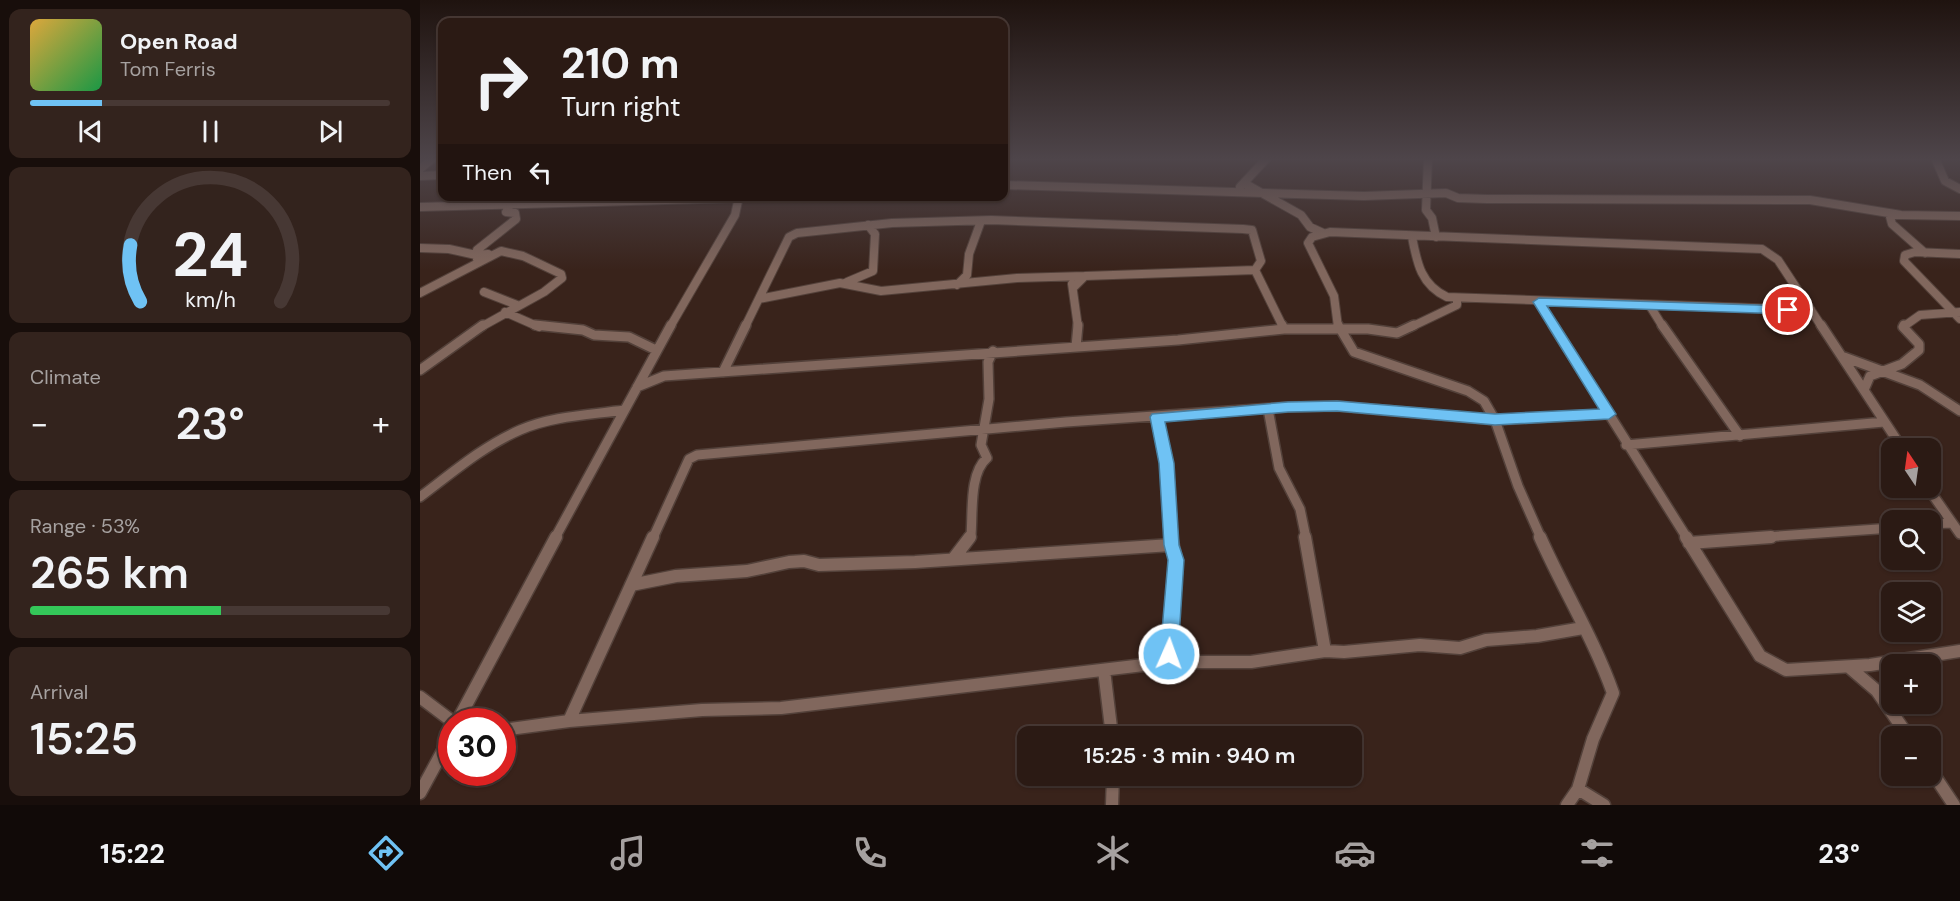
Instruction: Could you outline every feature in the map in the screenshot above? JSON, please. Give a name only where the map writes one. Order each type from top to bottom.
[{"type":"street","points":[[1265,196],[1307,220],[1312,237]]},
{"type":"street","points":[[1428,196],[1426,210],[1433,222],[1436,237]]},
{"type":"street","points":[[1452,196],[1458,198],[1487,199],[1810,200],[1889,213],[1960,216]]},
{"type":"street","points":[[492,205],[493,201]]},
{"type":"street","points":[[420,207],[607,201]]},
{"type":"street","points":[[463,708],[648,364],[735,215],[737,201]]},
{"type":"street","points":[[475,260],[480,245],[516,219],[515,213],[506,212],[511,204]]},
{"type":"street","points":[[1889,213],[1892,224],[1925,253]]},
{"type":"street","points":[[957,285],[967,275],[969,254],[981,221]]},
{"type":"street","points":[[723,372],[789,237],[797,233],[886,223],[981,221],[1252,230],[1261,261],[1255,270]]},
{"type":"street","points":[[873,289],[875,232],[886,223]]},
{"type":"street","points":[[868,225],[875,232]]},
{"type":"street","points":[[1310,227],[1323,233],[1762,249],[1770,252],[1778,260],[1895,438]]},
{"type":"street","points":[[1323,233],[1312,237],[1308,243],[1334,296],[1338,329],[1354,351],[1477,395],[1495,420],[1518,486],[1583,628],[1604,668],[1613,693],[1593,739],[1578,789],[1567,805]]},
{"type":"street","points":[[1412,237],[1422,276],[1430,288],[1439,294],[1457,298],[1811,310]]},
{"type":"street","points":[[420,248],[449,249],[475,260]]},
{"type":"street","points":[[420,293],[475,260],[501,251],[513,252],[561,274],[559,282],[505,312],[453,345],[420,370]]},
{"type":"street","points":[[1960,254],[1905,255],[1904,261],[1956,312],[1960,319]]},
{"type":"street","points":[[840,283],[881,291],[1064,277],[1255,270]]},
{"type":"street","points":[[1255,270],[1284,329]]},
{"type":"street","points":[[759,299],[840,283],[873,271]]},
{"type":"street","points":[[1074,287],[1085,276]]},
{"type":"street","points":[[1064,277],[1071,281],[1074,287],[1078,327],[1076,347]]},
{"type":"street","points":[[484,292],[517,305]]},
{"type":"street","points":[[637,387],[664,376],[945,357],[993,351],[1076,347],[1284,329],[1338,329],[1397,333],[1446,312],[1456,305],[1457,298]]},
{"type":"street","points":[[1539,302],[1626,445],[1765,660],[1786,670],[1849,667],[1960,651]]},
{"type":"street","points":[[1650,306],[1688,365],[1740,435]]},
{"type":"street","points":[[505,312],[540,327],[565,327],[594,335],[629,337],[656,350]]},
{"type":"street","points":[[1864,390],[1870,376],[1902,364],[1919,350],[1919,344],[1903,327],[1909,319],[1919,314],[1956,312]]},
{"type":"street","points":[[954,558],[971,535],[971,509],[976,476],[982,462],[987,458],[987,453],[981,446],[989,399],[988,362],[993,351]]},
{"type":"street","points":[[1842,356],[1929,389],[1960,411]]},
{"type":"street","points":[[648,364],[664,376]]},
{"type":"street","points":[[569,721],[689,459],[697,454],[1268,409],[1337,406],[1495,420],[1609,414]]},
{"type":"street","points":[[1268,409],[1279,468],[1300,509],[1320,612],[1325,651]]},
{"type":"street","points":[[420,497],[464,463],[522,430],[555,421],[624,410]]},
{"type":"street","points":[[1157,417],[1166,463],[1172,545],[1176,560],[1169,662]]},
{"type":"street","points":[[1626,445],[1884,422]]},
{"type":"street","points":[[1935,498],[1960,534]]},
{"type":"street","points":[[1941,524],[1952,523]]},
{"type":"street","points":[[1689,543],[1881,529]]},
{"type":"street","points":[[631,585],[676,576],[747,571],[789,562],[804,561],[819,565],[838,565],[1172,545]]},
{"type":"street","points":[[516,728],[569,721],[702,710],[781,708],[1169,662],[1212,664],[1251,662],[1325,651],[1420,645],[1460,648],[1486,640],[1537,636],[1583,628]]},
{"type":"street","points":[[1849,667],[1877,691],[1901,726]]},
{"type":"street","points":[[1104,670],[1104,684],[1112,726]]},
{"type":"street","points":[[423,703],[438,712]]},
{"type":"street","points":[[420,793],[438,760]]},
{"type":"street","points":[[1112,805],[1113,786]]},
{"type":"street","points":[[1941,786],[1954,805]]},
{"type":"street","points":[[1578,789],[1604,805]]},
{"type":"route","points":[[1169,654],[1169,629],[1176,560],[1172,545],[1166,463],[1157,417],[1288,407],[1337,406],[1495,420],[1609,414],[1539,302],[1788,310]]}]
